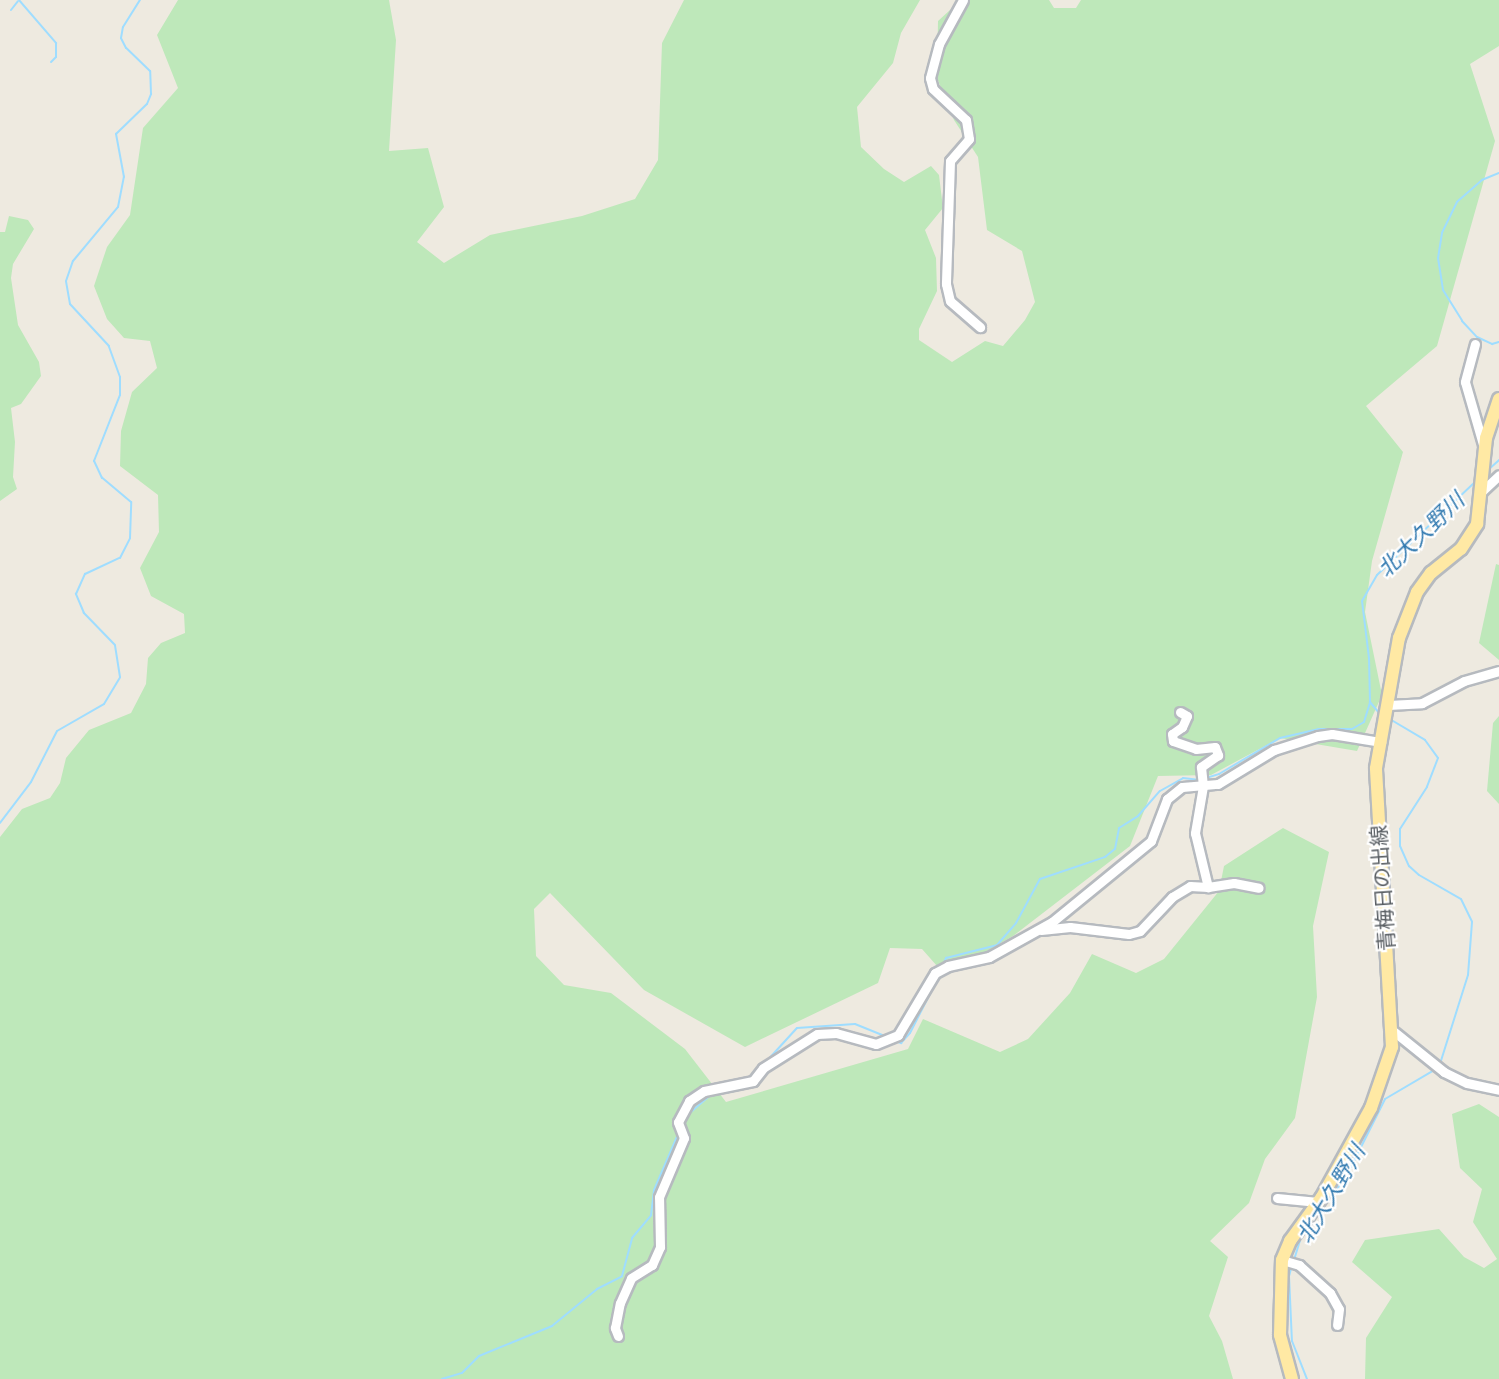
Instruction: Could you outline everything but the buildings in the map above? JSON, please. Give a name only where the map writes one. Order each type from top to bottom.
[{"type":"main road","name":"青梅日の出線","points":[[1292,1379],[1280,1335],[1285,1261],[1290,1241],[1318,1202],[1382,1085],[1389,1065],[1392,1030],[1376,768],[1406,613],[1431,573],[1470,538],[1477,524],[1484,449],[1499,399]]},
{"type":"street","points":[[963,0],[939,44],[930,78],[933,89],[966,120],[969,139],[950,161],[946,284],[950,301],[980,327]]},
{"type":"street","points":[[1475,344],[1465,382],[1484,449]]},
{"type":"street","points":[[1480,488],[1499,475]]},
{"type":"street","points":[[1386,714],[1422,703],[1464,681],[1499,671]]},
{"type":"street","points":[[1180,712],[1187,716],[1182,727],[1172,734],[1173,741],[1196,749],[1215,747],[1218,755],[1201,767],[1203,786],[1195,833],[1208,887]]},
{"type":"street","points":[[618,1336],[615,1328],[620,1303],[631,1278],[652,1265],[660,1247],[659,1197],[684,1138],[678,1122],[689,1101],[704,1091],[753,1081],[763,1068],[818,1034],[836,1033],[876,1044],[893,1038],[927,993],[935,973],[956,963],[989,957],[1052,922],[1151,841],[1172,792],[1182,787],[1218,784],[1269,753],[1305,738],[1332,734],[1381,742]]},
{"type":"street","points":[[1036,930],[1070,927],[1129,934],[1140,931],[1172,897],[1190,886],[1208,887],[1234,883],[1259,888]]},
{"type":"street","points":[[1392,1030],[1443,1071],[1467,1083],[1499,1090]]},
{"type":"street","points":[[1276,1198],[1318,1202]]},
{"type":"street","points":[[1285,1261],[1299,1265],[1336,1300],[1339,1309],[1336,1325]]},
{"type":"green space","points":[[178,0],[389,0],[396,40],[389,151],[428,148],[444,207],[417,242],[444,263],[490,235],[582,216],[635,199],[658,160],[662,43],[684,0],[920,0],[901,33],[893,63],[857,107],[861,147],[884,169],[904,182],[931,166],[939,175],[943,208],[925,230],[936,258],[937,291],[919,329],[919,340],[952,362],[985,341],[1003,346],[1025,320],[1035,302],[1022,251],[987,230],[978,157],[954,120],[937,78],[938,21],[961,0],[1049,0],[1054,8],[1076,8],[1081,0],[1499,0],[1499,46],[1470,64],[1495,141],[1437,346],[1366,406],[1403,452],[1372,561],[1365,612],[1382,695],[1357,751],[1280,738],[1211,775],[1158,776],[1130,846],[1013,936],[945,975],[922,949],[890,948],[878,983],[745,1047],[644,990],[550,893],[534,909],[536,956],[564,985],[611,993],[685,1049],[726,1102],[908,1049],[923,1019],[1000,1052],[1028,1039],[1070,993],[1092,954],[1136,973],[1164,959],[1219,891],[1224,866],[1283,828],[1329,852],[1313,926],[1317,997],[1295,1118],[1265,1159],[1249,1203],[1210,1241],[1228,1257],[1209,1316],[1222,1341],[1233,1379],[0,1379],[0,837],[22,809],[50,798],[60,783],[66,758],[89,730],[131,713],[146,684],[148,658],[161,643],[185,633],[184,614],[151,596],[140,568],[159,532],[158,495],[120,466],[121,431],[132,392],[157,368],[150,341],[124,338],[107,319],[94,286],[107,247],[130,215],[143,128],[178,88],[157,35]]},
{"type":"green space","points":[[9,216],[28,220],[34,229],[13,264],[11,278],[18,325],[39,362],[41,376],[21,404],[11,408],[15,442],[13,477],[17,489],[0,501],[0,232],[5,232]]},
{"type":"green space","points":[[1496,564],[1499,565],[1499,660],[1479,643]]},
{"type":"green space","points":[[1499,716],[1499,804],[1487,791],[1493,723]]},
{"type":"green space","points":[[1479,1104],[1499,1117],[1499,1379],[1365,1379],[1366,1338],[1392,1297],[1352,1262],[1365,1240],[1439,1229],[1464,1257],[1484,1268],[1497,1259],[1473,1222],[1482,1189],[1460,1168],[1452,1114]]},
{"type":"waterway","points":[[19,0],[56,43],[56,57],[51,62]]},
{"type":"waterway","points":[[0,823],[31,782],[57,731],[104,704],[120,677],[115,645],[84,613],[76,594],[85,574],[120,558],[130,538],[131,502],[102,478],[94,461],[120,395],[120,377],[109,346],[70,304],[66,281],[73,261],[118,207],[124,177],[116,134],[147,104],[151,94],[150,71],[126,48],[121,38],[123,27],[140,0]]},
{"type":"waterway","points":[[11,10],[18,1]]},
{"type":"waterway","name":"北大久野川","points":[[1499,173],[1482,180],[1457,202],[1442,233],[1438,258],[1443,290],[1462,321],[1477,337],[1492,344],[1499,342]]},
{"type":"waterway","name":"北大久野川","points":[[1488,470],[1499,460]]},
{"type":"waterway","name":"北大久野川","points":[[1380,714],[1370,702],[1369,658],[1362,601],[1377,575],[1477,480]]},
{"type":"waterway","points":[[1206,778],[1219,774],[1280,738],[1318,729],[1352,729],[1364,722],[1370,702]]},
{"type":"waterway","name":"北大久野川","points":[[1388,718],[1425,740],[1438,758],[1427,787],[1400,829],[1400,846],[1409,866],[1419,875],[1461,899],[1472,922],[1468,975],[1440,1064]]},
{"type":"waterway","points":[[943,965],[946,958],[997,945],[1016,923],[1040,879],[1105,857],[1115,849],[1119,828],[1138,816],[1160,791],[1183,778],[1200,780]]},
{"type":"waterway","points":[[893,1040],[901,1043],[910,1033],[939,976]]},
{"type":"waterway","points":[[765,1063],[797,1028],[855,1024],[885,1036]]},
{"type":"waterway","name":"北大久野川","points":[[1294,1260],[1300,1240],[1347,1175],[1385,1099],[1436,1069]]},
{"type":"waterway","points":[[684,1118],[710,1095],[717,1093]]},
{"type":"waterway","points":[[442,1379],[462,1373],[479,1356],[552,1326],[597,1289],[622,1276],[632,1238],[651,1215],[654,1190],[679,1132]]},
{"type":"waterway","name":"北大久野川","points":[[1292,1265],[1289,1276],[1292,1341],[1307,1379]]}]
